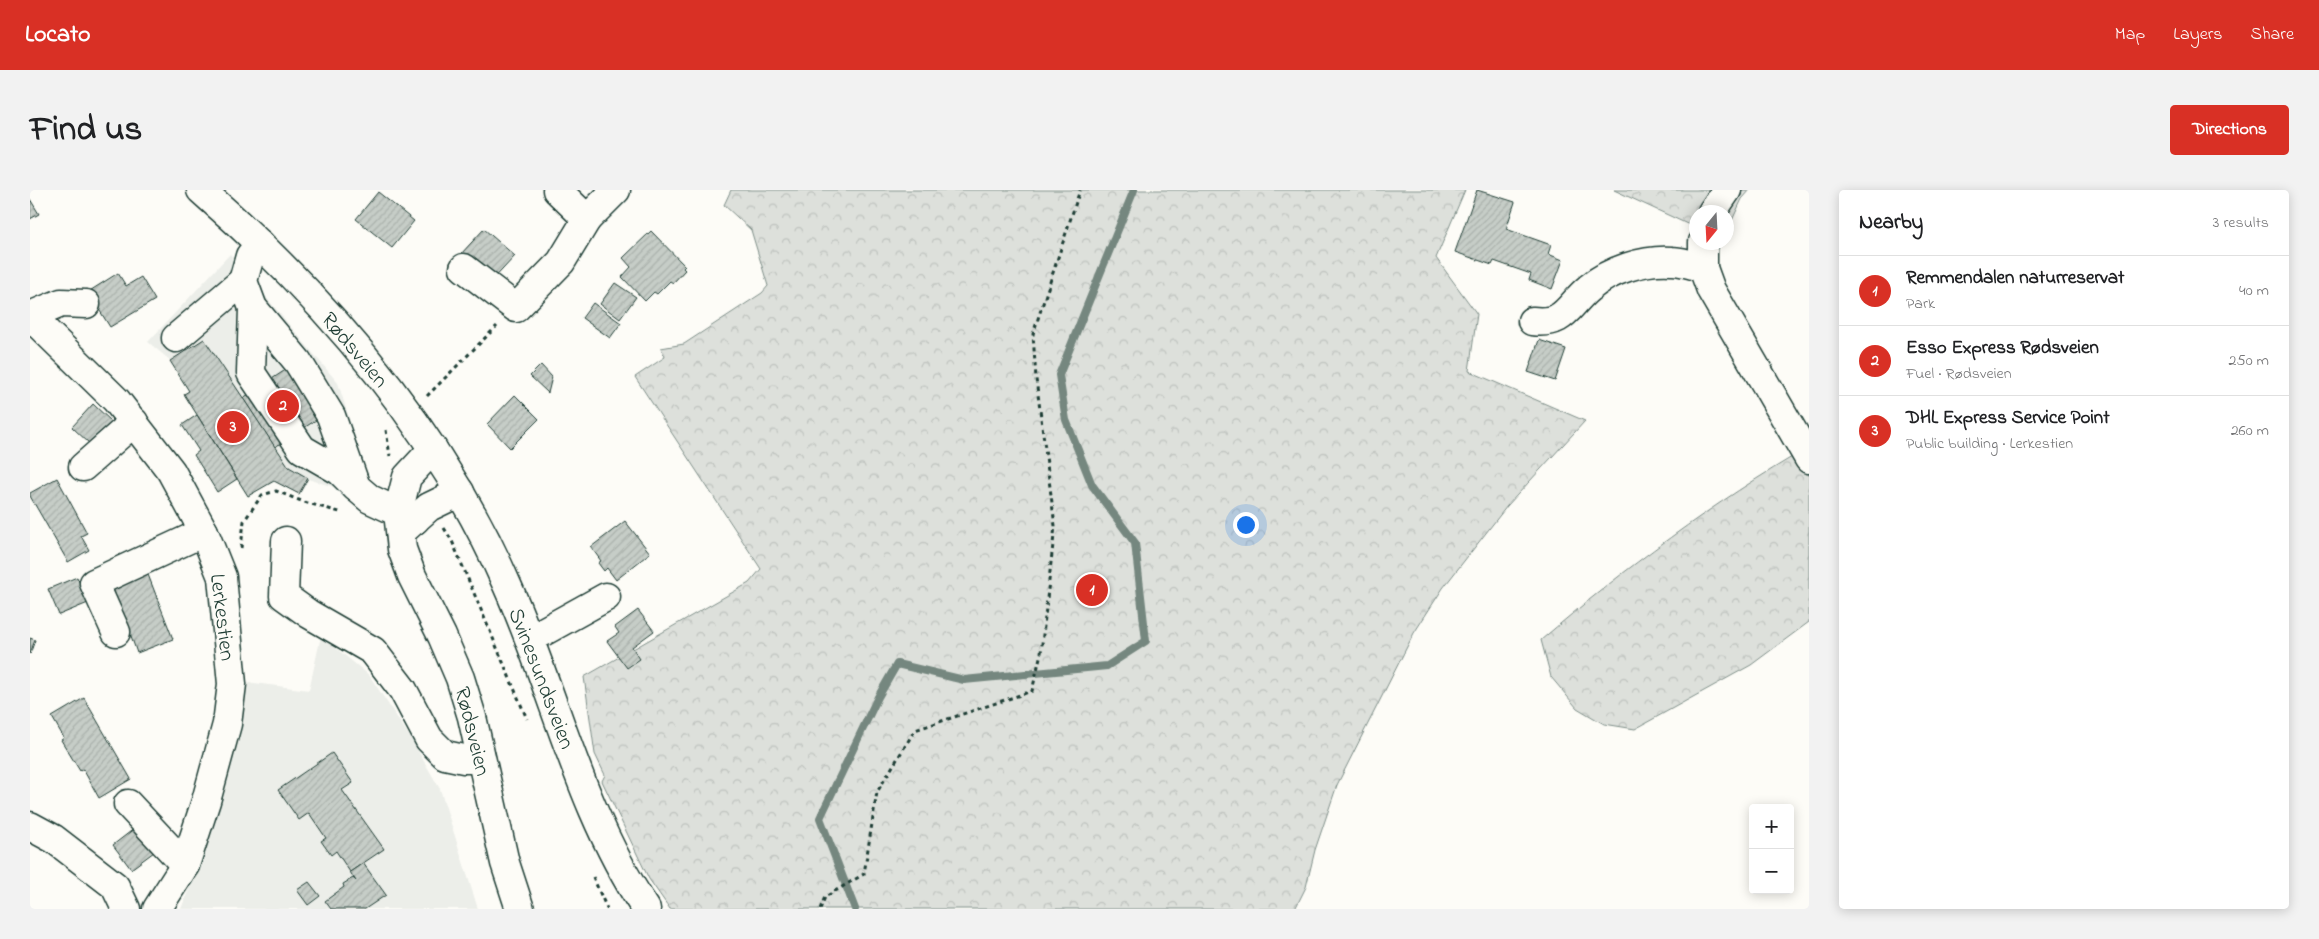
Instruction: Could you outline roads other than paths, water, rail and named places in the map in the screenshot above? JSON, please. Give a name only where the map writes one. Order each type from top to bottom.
[{"type":"main road","name":"Rødsveien","points":[[201,190],[260,244],[347,334],[433,449],[407,477],[402,549],[412,576],[442,636],[460,678],[505,863],[520,909]]},
{"type":"main road","points":[[557,190],[587,219]]},
{"type":"main road","points":[[464,268],[516,308],[561,262],[587,219],[616,190]]},
{"type":"main road","points":[[1717,205],[1727,190]]},
{"type":"main road","points":[[176,338],[243,281],[250,256],[260,244]]},
{"type":"main road","points":[[1532,321],[1546,322],[1564,316],[1589,288],[1618,270],[1643,263],[1673,261],[1703,255],[1710,290],[1809,459]]},
{"type":"main road","points":[[243,281],[253,308],[298,362],[330,416],[356,487]]},
{"type":"main road","points":[[35,328],[62,303],[86,304]]},
{"type":"main road","points":[[253,308],[250,373],[302,449],[340,471],[370,499],[405,521],[460,492]]},
{"type":"main road","name":"Lerkestien","points":[[35,328],[116,400],[171,471],[204,532],[222,577],[232,684],[228,724],[185,865],[157,909]]},
{"type":"main road","points":[[83,467],[134,422]]},
{"type":"main road","name":"Svinesundsveien","points":[[433,449],[460,492],[507,583],[530,639],[585,792],[618,861],[646,909]]},
{"type":"main road","points":[[116,632],[94,583],[204,532]]},
{"type":"main road","points":[[286,542],[284,596],[309,614],[373,651],[403,690],[429,739],[444,755],[464,759],[481,759]]},
{"type":"main road","points":[[530,639],[606,597]]},
{"type":"main road","points":[[128,804],[185,865]]},
{"type":"main road","points":[[30,826],[54,838],[115,886],[126,909]]},
{"type":"waterway","points":[[855,909],[820,818],[878,697],[897,664],[964,680],[1107,666],[1146,641],[1135,543],[1092,485],[1066,420],[1059,375],[1134,190]]},
{"type":"place","name":"Esso Express Rødsveien","points":[[283,406]]},
{"type":"place","name":"DHL Express Service Point","points":[[233,427]]},
{"type":"place","name":"Remmendalen naturreservat","points":[[1092,590]]}]
